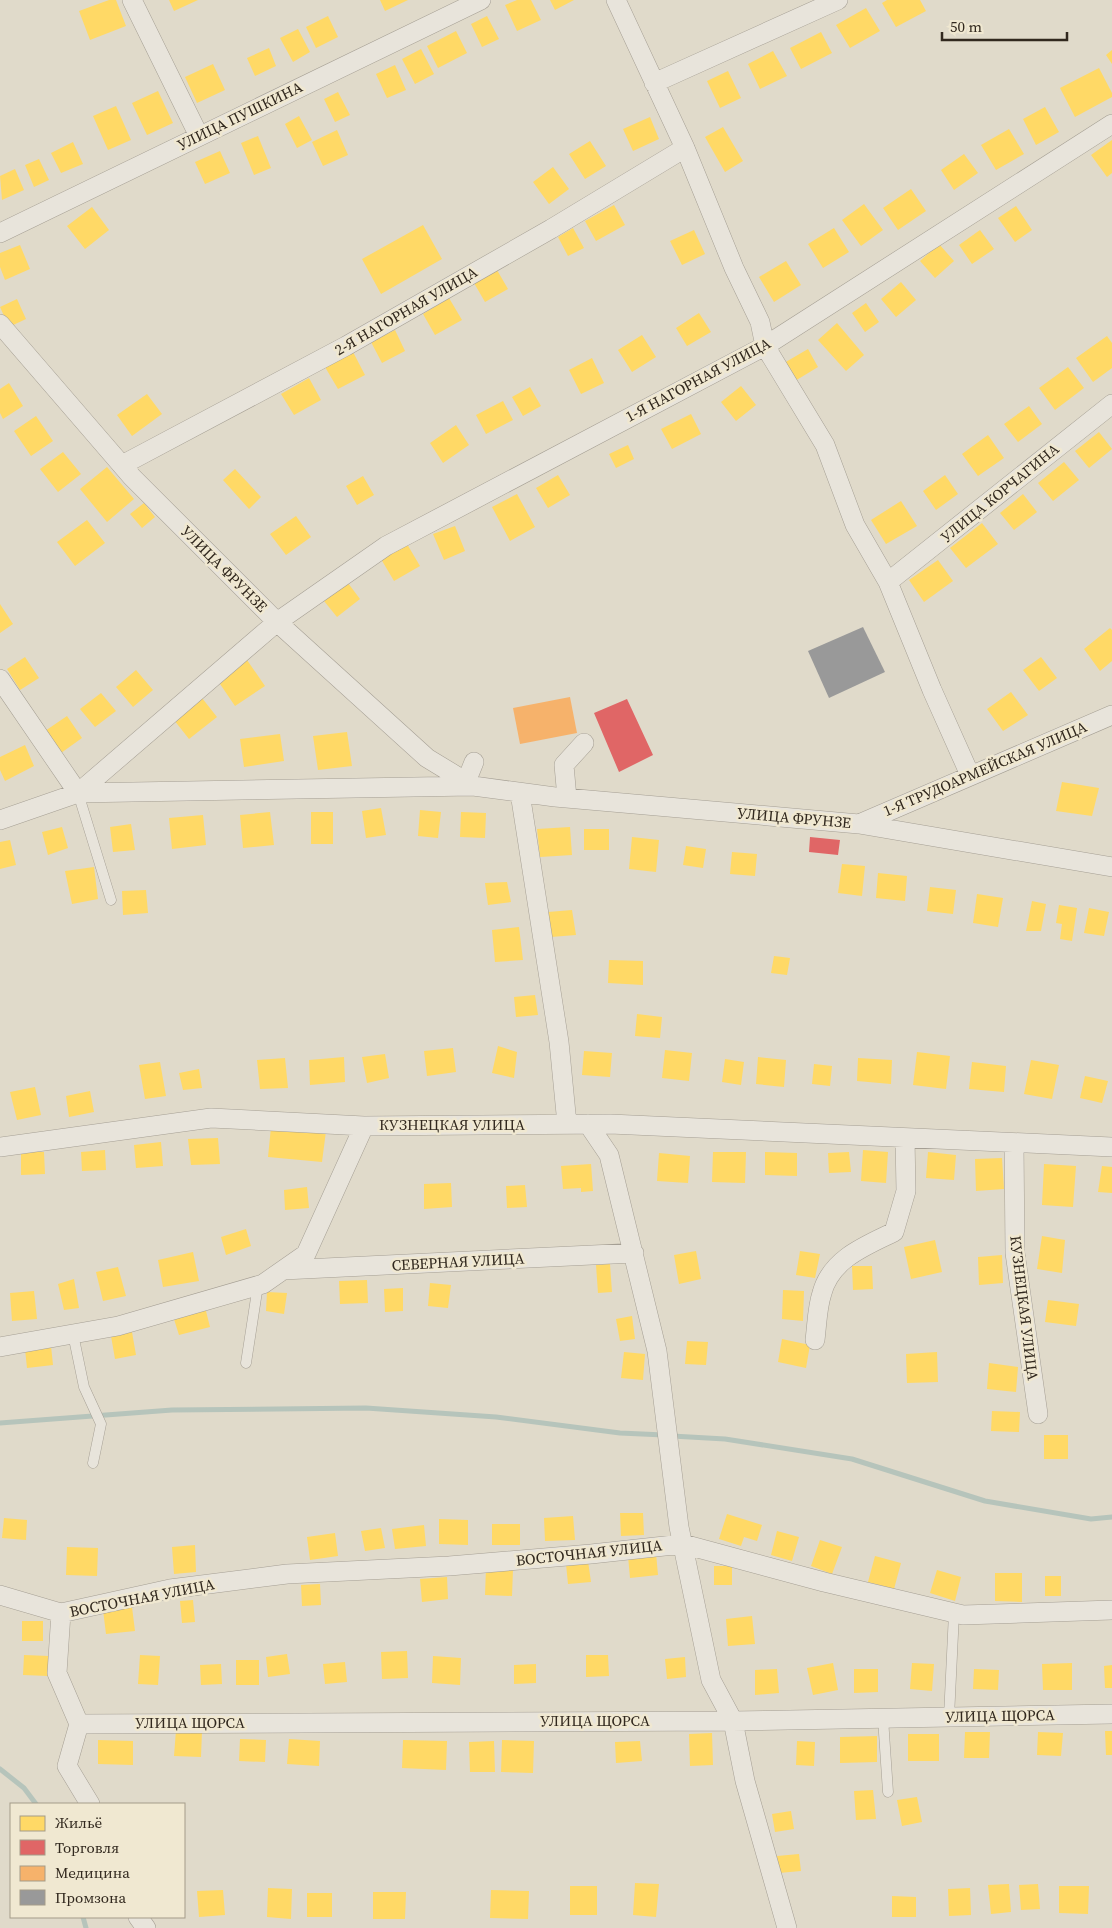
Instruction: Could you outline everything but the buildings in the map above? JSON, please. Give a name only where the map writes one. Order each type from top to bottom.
[{"type":"street","points":[[132,0],[199,136]]},
{"type":"street","name":"УЛИЦА ПУШКИНА","points":[[0,232],[481,0]]},
{"type":"street","points":[[616,0],[684,148],[734,268],[760,322],[764,346],[825,445],[855,525],[888,582],[932,690],[970,776]]},
{"type":"street","points":[[654,83],[838,0]]},
{"type":"street","name":"1-Я НАГОРНАЯ УЛИЦА","points":[[78,793],[277,622],[386,546],[764,346],[1112,124]]},
{"type":"street","name":"2-Я НАГОРНАЯ УЛИЦА","points":[[122,465],[346,346],[551,229],[684,148]]},
{"type":"street","name":"УЛИЦА ФРУНЗЕ","points":[[0,324],[122,465],[277,622],[426,758],[470,784]]},
{"type":"street","name":"УЛИЦА КОРЧАГИНА","points":[[888,582],[1112,404]]},
{"type":"street","points":[[0,679],[78,793]]},
{"type":"street","name":"1-Я ТРУДОАРМЕЙСКАЯ УЛИЦА","points":[[859,824],[1109,714]]},
{"type":"street","points":[[567,798],[564,765],[584,743]]},
{"type":"street","points":[[470,784],[474,762]]},
{"type":"street","name":"УЛИЦА ФРУНЗЕ","points":[[0,820],[78,793],[470,784],[520,793],[567,798],[859,824],[1112,867]]},
{"type":"street","points":[[520,793],[559,1042],[567,1124]]},
{"type":"street","name":"КУЗНЕЦКАЯ УЛИЦА","points":[[0,1147],[211,1118],[364,1126],[588,1124],[1112,1147]]},
{"type":"street","points":[[588,1124],[609,1155],[657,1351],[668,1447],[683,1544],[711,1680],[733,1721],[745,1780],[787,1928]]},
{"type":"street","name":"СЕВЕРНАЯ УЛИЦА","points":[[0,1347],[118,1326],[258,1285],[283,1270],[306,1254],[364,1126]]},
{"type":"street","points":[[815,1340],[822,1293],[832,1271],[858,1249],[894,1232],[906,1191],[905,1138]]},
{"type":"street","name":"КУЗНЕЦКАЯ УЛИЦА","points":[[1014,1143],[1015,1253],[1038,1414]]},
{"type":"street","name":"СЕВЕРНАЯ УЛИЦА","points":[[283,1270],[634,1253]]},
{"type":"street","name":"ВОСТОЧНАЯ УЛИЦА","points":[[61,1613],[170,1589],[287,1574],[449,1566],[683,1544],[824,1582],[963,1615],[1112,1610]]},
{"type":"street","points":[[0,1595],[61,1613],[57,1673],[78,1724],[67,1766],[89,1803]]},
{"type":"street","name":"УЛИЦА ЩОРСА","points":[[78,1724],[733,1721],[1112,1714]]},
{"type":"lane","points":[[78,793],[111,900]]},
{"type":"lane","points":[[246,1363],[258,1285]]},
{"type":"lane","points":[[73,1334],[84,1386],[101,1424],[93,1463]]},
{"type":"lane","points":[[949,1717],[954,1613]]},
{"type":"lane","points":[[883,1718],[888,1792]]},
{"type":"waterway","points":[[0,1423],[172,1410],[366,1408],[496,1417],[620,1433],[664,1435]]},
{"type":"waterway","points":[[672,1436],[725,1439],[852,1459],[985,1501],[1091,1519],[1112,1517]]},
{"type":"waterway","points":[[0,1769],[24,1788],[35,1803]]},
{"type":"waterway","points":[[83,1918],[86,1928]]}]
